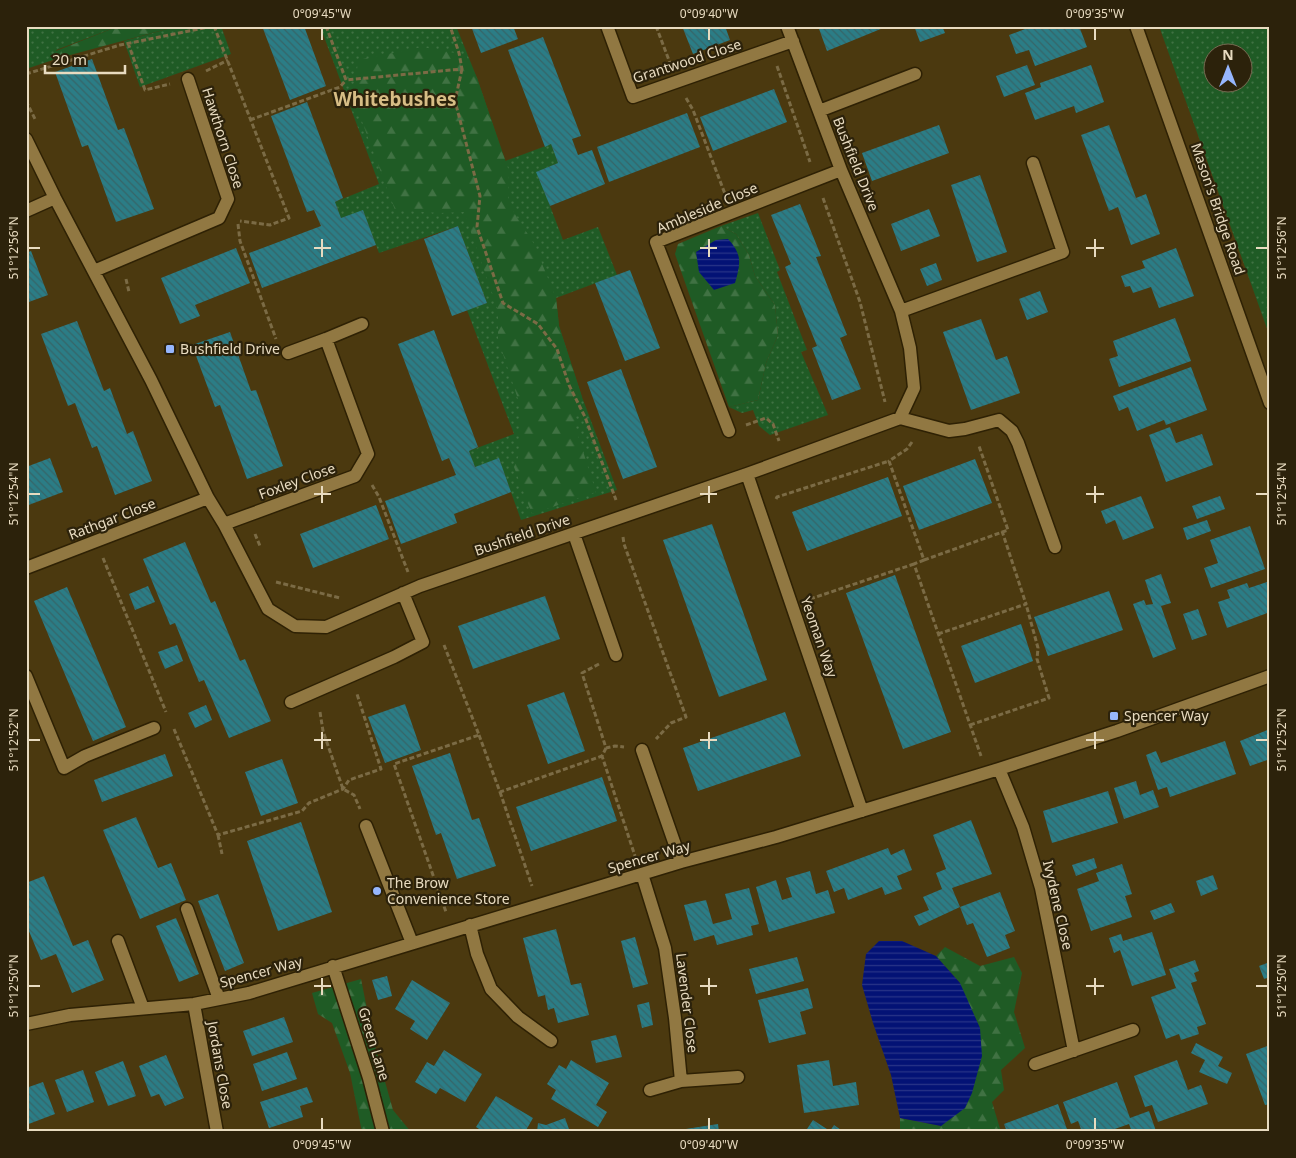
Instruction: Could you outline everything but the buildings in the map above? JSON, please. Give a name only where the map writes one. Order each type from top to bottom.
[{"type":"street","name":"Grantwood Close","points":[[607,26],[633,97],[793,41]]},
{"type":"street","name":"Bushfield Drive","points":[[26,139],[151,380],[208,498],[224,524],[268,608],[295,626],[326,627],[409,591],[747,474],[900,418],[914,388],[910,348],[901,311],[841,170],[787,26]]},
{"type":"street","name":"Mason's Bridge Road","points":[[1136,26],[1270,403]]},
{"type":"street","points":[[819,111],[915,74]]},
{"type":"street","name":"Hawthorn Close","points":[[94,271],[218,218],[228,199],[188,79]]},
{"type":"street","points":[[901,311],[1063,252],[1033,164]]},
{"type":"street","name":"Ambleside Close","points":[[729,430],[656,242],[841,170]]},
{"type":"street","points":[[26,211],[55,198]]},
{"type":"street","points":[[288,352],[362,324]]},
{"type":"street","points":[[326,339],[368,454],[362,465]]},
{"type":"street","points":[[900,418],[949,431],[999,420],[1012,431],[1018,443],[1055,546]]},
{"type":"street","name":"Foxley Close","points":[[224,524],[355,476],[362,465]]},
{"type":"street","name":"Yeoman Way","points":[[747,474],[862,810]]},
{"type":"street","name":"Rathgar Close","points":[[26,568],[208,498]]},
{"type":"street","points":[[574,534],[616,655]]},
{"type":"street","points":[[291,702],[394,657],[423,642],[409,591]]},
{"type":"street","points":[[26,676],[64,768],[85,756],[154,728]]},
{"type":"street","name":"Spencer Way","points":[[26,1024],[70,1015],[194,1004],[249,992],[680,862],[776,837],[993,771],[1117,731],[1270,676]]},
{"type":"street","points":[[642,750],[680,862]]},
{"type":"street","name":"Ivydene Close","points":[[993,771],[1023,827],[1041,888],[1074,1051]]},
{"type":"street","points":[[366,826],[412,943]]},
{"type":"street","name":"Lavender Close","points":[[642,874],[665,948],[675,1018],[680,1081]]},
{"type":"street","points":[[187,909],[219,999]]},
{"type":"street","points":[[470,925],[477,954],[491,989],[518,1017],[552,1041]]},
{"type":"street","points":[[118,941],[143,1008]]},
{"type":"street","name":"Green Lane","points":[[333,966],[369,1078],[383,1132]]},
{"type":"street","name":"Jordans Close","points":[[194,1004],[218,1132]]},
{"type":"street","points":[[1035,1064],[1133,1030]]},
{"type":"street","points":[[650,1090],[680,1081],[738,1077]]},
{"type":"path","points":[[26,74],[128,43],[214,26],[289,218],[270,226],[237,221],[240,241],[278,346],[288,352]]},
{"type":"path","points":[[326,26],[346,80]]},
{"type":"path","points":[[450,26],[462,69],[455,102],[480,196],[477,227],[502,303],[538,324],[557,350],[569,385],[585,417],[622,517],[624,544],[686,718],[671,723],[660,736],[642,750],[615,746],[606,748]]},
{"type":"path","points":[[656,26],[677,82],[693,110],[732,213]]},
{"type":"path","points":[[128,43],[145,90],[188,79],[228,60]]},
{"type":"path","points":[[250,120],[340,87],[346,80],[462,69]]},
{"type":"path","points":[[26,101],[37,122]]},
{"type":"path","points":[[116,262],[128,281],[129,294]]},
{"type":"path","points":[[729,430],[766,418],[774,424],[785,460]]},
{"type":"path","points":[[774,502],[777,497],[889,461],[907,449],[925,425]]},
{"type":"path","points":[[803,602],[1008,530],[973,427]]},
{"type":"path","points":[[889,461],[924,560]]},
{"type":"path","points":[[362,465],[379,497],[409,591]]},
{"type":"path","points":[[245,516],[256,535],[262,551]]},
{"type":"path","points":[[970,725],[1049,698],[1037,659],[1038,648],[1026,604],[1002,532]]},
{"type":"path","points":[[96,542],[167,714]]},
{"type":"path","points":[[914,564],[970,725],[993,771]]},
{"type":"path","points":[[272,575],[276,582],[344,599]]},
{"type":"path","points":[[938,634],[1026,604]]},
{"type":"path","points":[[441,639],[500,792],[532,887],[523,890]]},
{"type":"path","points":[[500,792],[602,756],[606,748],[582,673],[616,655]]},
{"type":"path","points":[[218,835],[302,811],[309,803],[343,789],[349,780],[381,769],[351,676]]},
{"type":"path","points":[[316,691],[323,731],[343,789],[354,794],[366,826]]},
{"type":"path","points":[[171,723],[218,835],[222,854]]},
{"type":"path","points":[[438,915],[447,913],[394,764],[479,735]]},
{"type":"path","points":[[602,756],[635,857]]},
{"type":"green space","points":[[26,26],[119,26],[56,50],[59,58],[26,69]]},
{"type":"green space","points":[[119,26],[178,26],[59,58],[56,51]]},
{"type":"green space","points":[[178,26],[221,26],[231,54],[140,87],[124,41]]},
{"type":"green space","points":[[320,26],[456,26],[477,78],[505,161],[551,144],[558,163],[537,172],[563,240],[598,227],[617,275],[556,298],[559,326],[582,397],[617,490],[521,520],[499,459],[475,467],[469,451],[514,434],[467,310],[487,303],[458,226],[379,253],[363,211],[341,218],[335,202],[379,184]]},
{"type":"green space","points":[[1159,26],[1270,26],[1270,337]]},
{"type":"green space","points":[[422,47],[466,55],[477,78],[509,171],[508,203],[534,244],[556,298],[559,326],[582,397],[574,423],[596,492],[532,514],[514,467],[521,450],[521,408],[498,339],[498,310],[464,212],[440,213],[395,210],[354,100],[358,60]]},
{"type":"green space","points":[[758,213],[780,270],[777,272],[807,350],[801,352],[828,415],[770,435],[759,426],[753,410],[742,413],[729,407],[758,400],[766,363],[778,335],[775,305],[755,276],[749,255],[736,234],[721,226]]},
{"type":"green space","points":[[721,226],[736,234],[749,255],[755,276],[775,305],[778,335],[766,363],[758,400],[729,407],[675,254],[678,244]]},
{"type":"green space","points":[[945,947],[980,966],[1014,957],[1022,973],[1014,1012],[1025,1048],[1001,1070],[1004,1090],[992,1102],[1001,1132],[900,1132],[900,1118],[941,1126],[960,983],[936,956]]},
{"type":"green space","points":[[361,979],[373,1039],[393,1110],[411,1132],[362,1132],[350,1073],[332,1023],[318,1014],[312,993]]},
{"type":"shaded area","points":[[728,239],[738,254],[737,276],[735,283],[714,290],[699,272],[696,252],[716,240]]},
{"type":"shaded area","points":[[879,941],[902,941],[936,956],[960,983],[980,1028],[982,1056],[972,1093],[965,1108],[941,1126],[900,1118],[891,1075],[862,985],[866,954]]},
{"type":"place","name":"Bushfield Drive","points":[[170,349]]},
{"type":"place","name":"Spencer Way","points":[[1114,716]]},
{"type":"place","name":"The Brow Convenience Store","points":[[377,891]]},
{"type":"district","name":"Whitebushes","points":[[395,99]]}]
